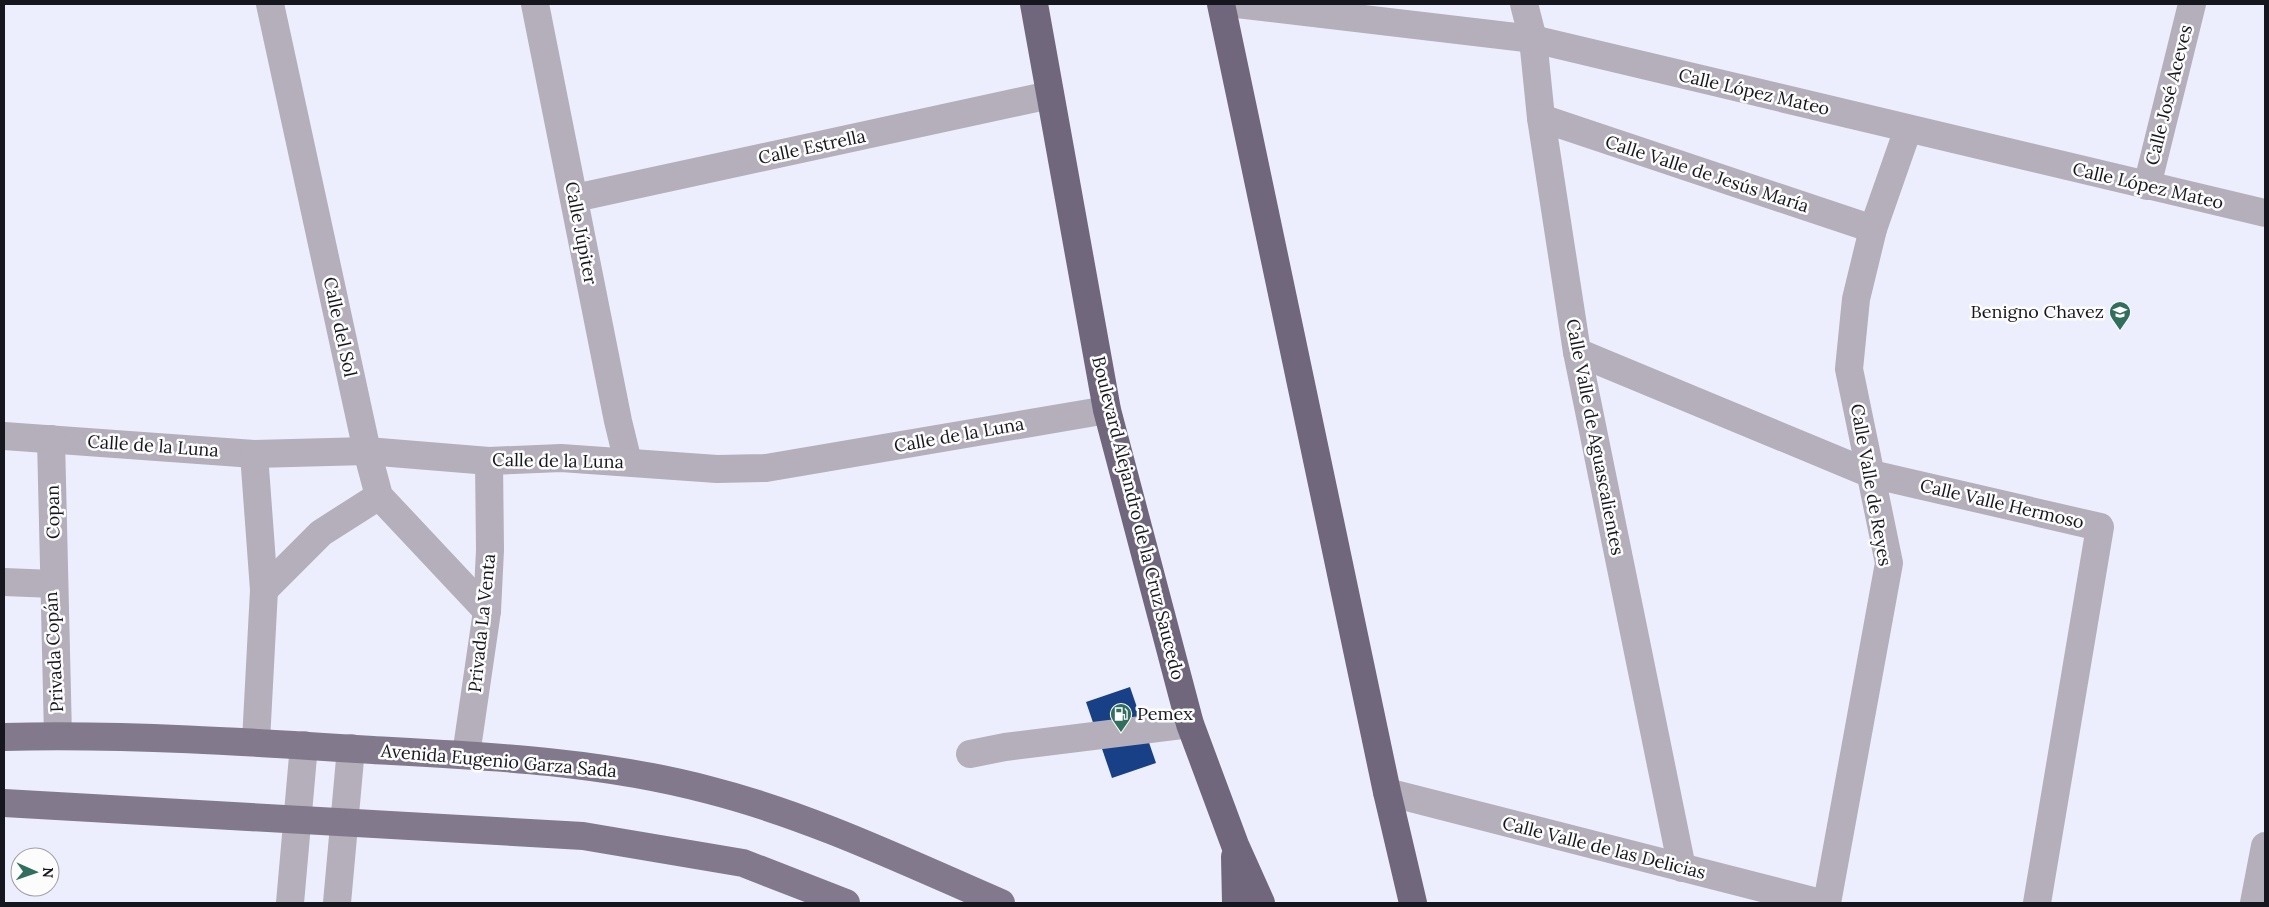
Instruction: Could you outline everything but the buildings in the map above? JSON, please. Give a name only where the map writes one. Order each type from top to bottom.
[{"type":"highway","name":"Boulevard Alejandro de la Cruz Saucedo","points":[[1034,4],[1107,410],[1190,724],[1235,846],[1261,903]]},
{"type":"highway","points":[[1221,4],[1387,792],[1414,903]]},
{"type":"highway","points":[[1235,846],[1236,903]]},
{"type":"main road","name":"Avenida Eugenio Garza Sada","points":[[4,737],[58,736],[256,741],[466,755],[602,767],[709,790],[804,819],[1002,903]]},
{"type":"main road","points":[[4,803],[583,836],[743,863],[846,903]]},
{"type":"street","name":"Calle del Sol","points":[[270,4],[367,451],[379,496],[487,611]]},
{"type":"street","name":"Calle Júpiter","points":[[535,4],[618,421],[628,462]]},
{"type":"street","name":"Calle López Mateo","points":[[1237,4],[1533,39],[2146,186],[2265,212]]},
{"type":"street","name":"Calle Valle de Aguascalientes","points":[[1524,4],[1533,39],[1540,118],[1576,352],[1682,868]]},
{"type":"street","name":"Calle José Aceves","points":[[2146,186],[2192,4]]},
{"type":"street","name":"Calle Estrella","points":[[575,198],[1050,95]]},
{"type":"street","name":"Calle Valle de Jesús María","points":[[1540,118],[1873,229]]},
{"type":"street","name":"Calle Valle de Reyes","points":[[1827,903],[1889,563],[1850,368],[1856,299],[1873,229],[1908,129]]},
{"type":"street","name":"Calle Valle Hermoso","points":[[1576,352],[1871,474],[2100,527],[2037,903]]},
{"type":"street","name":"Calle de la Luna","points":[[4,436],[254,454],[367,451],[489,461],[561,458],[717,469],[766,468],[1107,410]]},
{"type":"street","name":"Copan","points":[[51,439],[54,584]]},
{"type":"street","points":[[254,454],[264,590],[256,741]]},
{"type":"street","name":"Privada La Venta","points":[[466,755],[487,611],[490,550],[489,461]]},
{"type":"street","points":[[264,590],[321,533],[379,496]]},
{"type":"street","name":"Privada Copán","points":[[4,582],[54,584],[58,736]]},
{"type":"street","points":[[970,754],[1005,747],[1190,724]]},
{"type":"street","points":[[290,903],[304,745]]},
{"type":"street","points":[[337,903],[351,748]]},
{"type":"street","name":"Calle Valle de las Delicias","points":[[1387,792],[1821,903]]},
{"type":"street","points":[[2254,903],[2265,846]]},
{"type":"place","name":"Benigno Chavez","points":[[2120,331]]},
{"type":"place","name":"Pemex","points":[[1121,733]]}]
